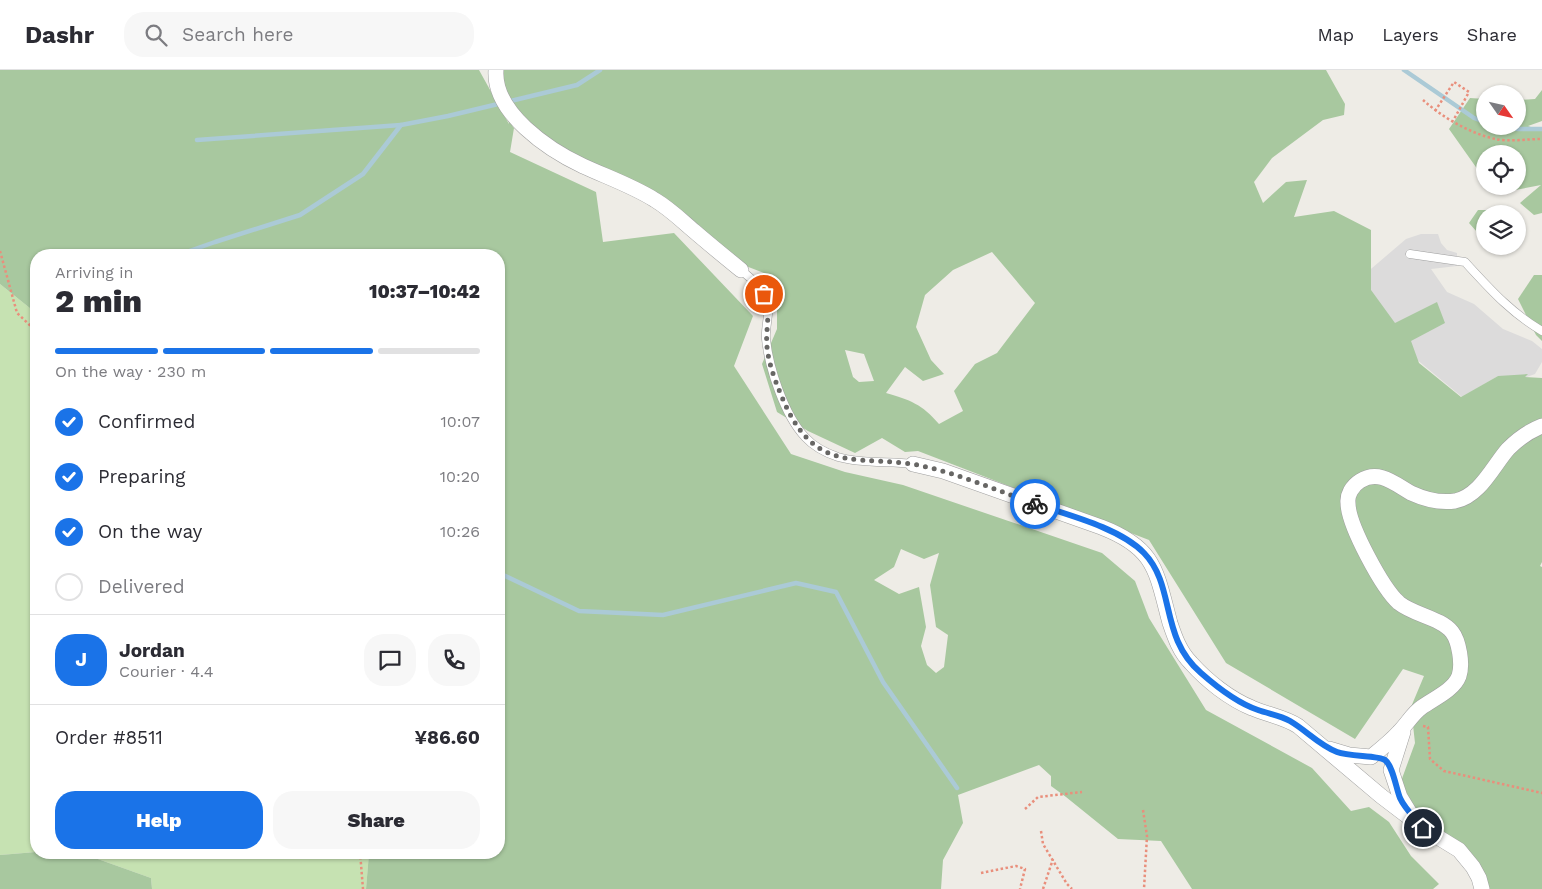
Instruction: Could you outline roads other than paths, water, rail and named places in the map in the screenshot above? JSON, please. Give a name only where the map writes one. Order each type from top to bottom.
[{"type":"street","points":[[496,70],[497,85],[506,106],[534,134],[570,159],[635,189],[658,202],[741,270]]},
{"type":"street","points":[[1407,724],[1398,745],[1389,779],[1382,786],[1373,787],[1365,783],[1360,775],[1361,766],[1364,762],[1389,743],[1419,709],[1443,693],[1457,680],[1460,670],[1456,639],[1448,628],[1406,607],[1389,591],[1372,564],[1351,520],[1348,506],[1349,494],[1360,481],[1379,477],[1430,499],[1451,501],[1463,499],[1477,488],[1516,442],[1529,432],[1542,426]]},
{"type":"street","points":[[913,464],[943,471],[1101,527],[1132,543],[1144,553],[1155,569],[1162,587],[1176,640],[1190,663],[1208,680],[1240,702],[1259,711],[1284,718],[1298,726],[1365,783],[1423,828],[1454,846],[1464,855],[1477,872],[1482,889]]},
{"type":"street","points":[[1318,742],[1340,753],[1376,756],[1388,762],[1403,802],[1423,828]]},
{"type":"lane","points":[[1410,254],[1465,262],[1501,302],[1542,331]]},
{"type":"lane","points":[[741,270],[766,297],[768,305],[766,333],[770,359],[791,416],[804,436],[818,448],[836,456],[859,461],[913,464]]},
{"type":"waterway","points":[[195,249],[300,215],[363,174],[401,125],[448,116],[577,85],[600,70]]},
{"type":"waterway","points":[[1404,70],[1476,119]]},
{"type":"waterway","points":[[197,140],[401,125]]},
{"type":"waterway","points":[[1526,129],[1542,129]]},
{"type":"waterway","points":[[505,576],[579,611],[663,615],[796,583],[836,592],[883,682],[957,788]]}]
